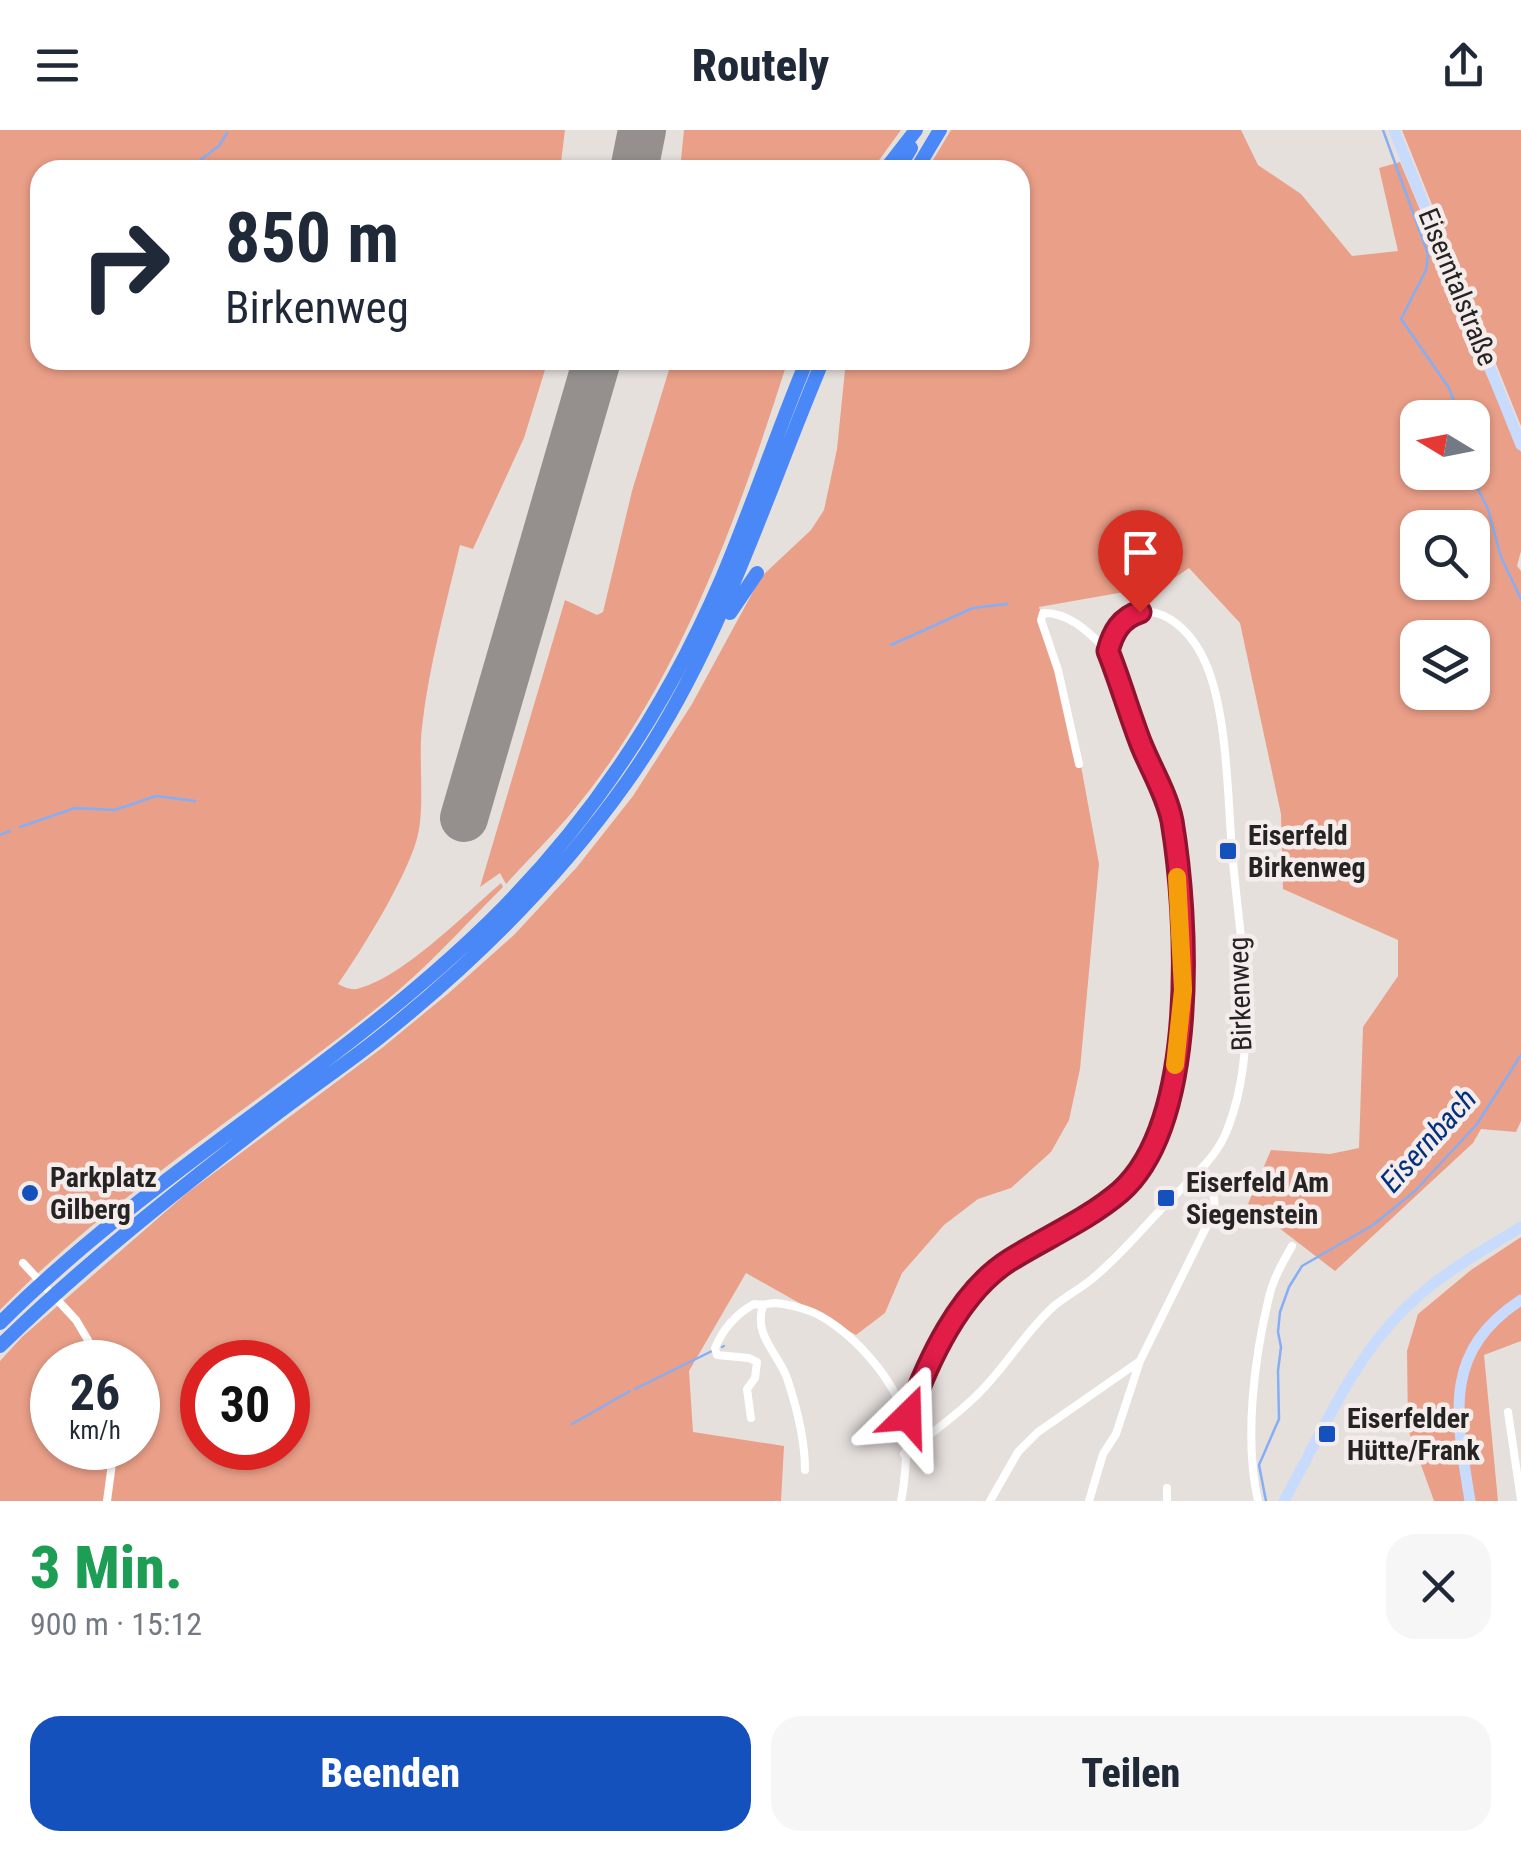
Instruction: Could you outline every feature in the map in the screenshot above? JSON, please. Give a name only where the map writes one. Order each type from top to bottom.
[{"type":"highway","points":[[894,160],[919,130]]},
{"type":"highway","points":[[903,160],[919,130]]},
{"type":"highway","points":[[922,160],[940,130]]},
{"type":"highway","points":[[786,411],[796,370]]},
{"type":"highway","points":[[0,1323],[49,1275],[147,1194],[410,994],[533,876],[614,774],[665,696],[722,578],[802,370]]},
{"type":"highway","points":[[710,642],[818,370]]},
{"type":"highway","points":[[0,1346],[46,1301],[157,1207],[380,1037],[503,929],[628,782],[710,642],[757,573]]},
{"type":"main road","name":"Eiserntalstraße","points":[[1394,130],[1521,445]]},
{"type":"main road","points":[[1284,1501],[1346,1388],[1392,1322],[1434,1283],[1521,1227]]},
{"type":"main road","points":[[1470,1501],[1458,1426],[1460,1378],[1479,1338],[1521,1300]]},
{"type":"street","name":"Birkenweg","points":[[904,1454],[983,1390],[1038,1322],[1092,1279],[1195,1174],[1224,1136],[1241,1073],[1246,1038],[1213,675],[1187,630],[1166,615],[1147,611],[1126,618],[1118,626],[1108,651]]},
{"type":"street","points":[[900,1501],[906,1422],[931,1361],[963,1308],[983,1282],[1009,1260],[1067,1228],[1119,1192],[1139,1173],[1162,1127],[1179,1044],[1183,990],[1172,822],[1108,651],[1064,616],[1048,612],[1041,616],[1058,670],[1079,764]]},
{"type":"street","points":[[1089,1501],[1102,1454],[1116,1434],[1140,1362],[1214,1211],[1216,1198],[1212,1188],[1195,1174]]},
{"type":"street","points":[[1258,1501],[1250,1457],[1260,1349],[1269,1294],[1292,1246]]},
{"type":"street","points":[[23,1263],[76,1320],[88,1340]]},
{"type":"street","points":[[752,1418],[747,1389],[755,1378],[757,1362],[720,1357],[715,1348],[741,1311],[754,1304],[774,1303],[810,1311],[850,1336],[876,1364],[906,1422]]},
{"type":"street","points":[[763,1306],[760,1316],[765,1343],[784,1371],[798,1412],[805,1470]]},
{"type":"street","points":[[990,1501],[1018,1452],[1038,1432],[1140,1362]]},
{"type":"street","points":[[1508,1412],[1521,1500]]},
{"type":"street","points":[[107,1501],[111,1470]]},
{"type":"street","points":[[1166,1501],[1167,1488]]},
{"type":"shaded area","points":[[0,130],[565,130],[561,160],[30,160],[30,370],[545,370],[524,438],[473,549],[460,545],[425,704],[421,816],[416,842],[392,895],[338,984],[357,989],[396,971],[501,883],[503,887],[398,991],[90,1227],[0,1310]]},
{"type":"shaded area","points":[[684,130],[901,130],[879,160],[681,160]]},
{"type":"shaded area","points":[[951,130],[1241,130],[1258,165],[1301,194],[1352,256],[1398,251],[1379,168],[1400,162],[1436,248],[1441,273],[1521,452],[1521,551],[1517,566],[1521,571],[1521,1121],[1516,1132],[1481,1129],[1473,1143],[1335,1271],[1248,1204],[1271,1150],[1330,1154],[1359,1148],[1363,1027],[1398,976],[1398,940],[1283,889],[1281,814],[1240,623],[1189,568],[1164,585],[1039,607],[1075,733],[1099,864],[1080,1069],[1069,1120],[1051,1152],[1011,1188],[978,1199],[944,1225],[902,1273],[885,1313],[856,1335],[746,1273],[689,1371],[693,1432],[784,1446],[781,1501],[0,1501],[0,1361],[22,1337],[187,1193],[382,1048],[514,935],[577,867],[633,796],[692,704],[761,577],[811,530],[824,510],[837,449],[845,370],[1030,370],[1030,160],[933,160]]},
{"type":"shaded area","points":[[1402,130],[1521,130],[1521,426]]},
{"type":"shaded area","points":[[669,370],[785,370],[725,541],[673,657],[642,713],[607,767],[545,843],[506,884],[500,873],[480,887],[565,600],[597,615],[603,612],[632,491]]},
{"type":"shaded area","points":[[1521,1237],[1521,1341],[1484,1355],[1498,1501],[1434,1501],[1408,1429],[1407,1351],[1418,1314],[1471,1270]]},
{"type":"waterway","name":"Eisernbach","points":[[1383,130],[1428,254],[1426,270],[1401,319],[1453,400]]},
{"type":"waterway","points":[[200,160],[219,146],[227,133]]},
{"type":"waterway","name":"Eisernbach","points":[[1478,490],[1488,509],[1501,557],[1521,599]]},
{"type":"waterway","points":[[891,645],[973,608],[1007,604]]},
{"type":"waterway","points":[[20,827],[75,808],[115,810],[156,796],[195,801]]},
{"type":"waterway","points":[[0,835],[10,831]]},
{"type":"waterway","name":"Eisernbach","points":[[1266,1501],[1259,1465],[1279,1419],[1278,1332],[1289,1287],[1302,1266],[1373,1225],[1415,1191],[1477,1124],[1521,1055]]},
{"type":"waterway","points":[[635,1389],[712,1351]]},
{"type":"waterway","points":[[572,1424],[630,1391]]},
{"type":"runway","points":[[636,160],[642,130]]},
{"type":"runway","points":[[464,818],[594,370]]},
{"type":"slow traffic","points":[[1175,1065],[1183,990],[1177,877]]},
{"type":"place","name":"Eiserfeld Birkenweg","points":[[1228,851]]},
{"type":"place","name":"Parkplatz Gilberg","points":[[30,1193]]},
{"type":"place","name":"Eiserfeld Am Siegenstein","points":[[1166,1198]]},
{"type":"place","name":"Eiserfelder Hütte/Frank","points":[[1327,1434]]},
{"type":"route","points":[[908,1416],[931,1361],[983,1282],[1009,1260],[1067,1228],[1119,1192],[1139,1173],[1162,1127],[1179,1044],[1183,990],[1172,822],[1108,651],[1118,626],[1140,612]]}]
